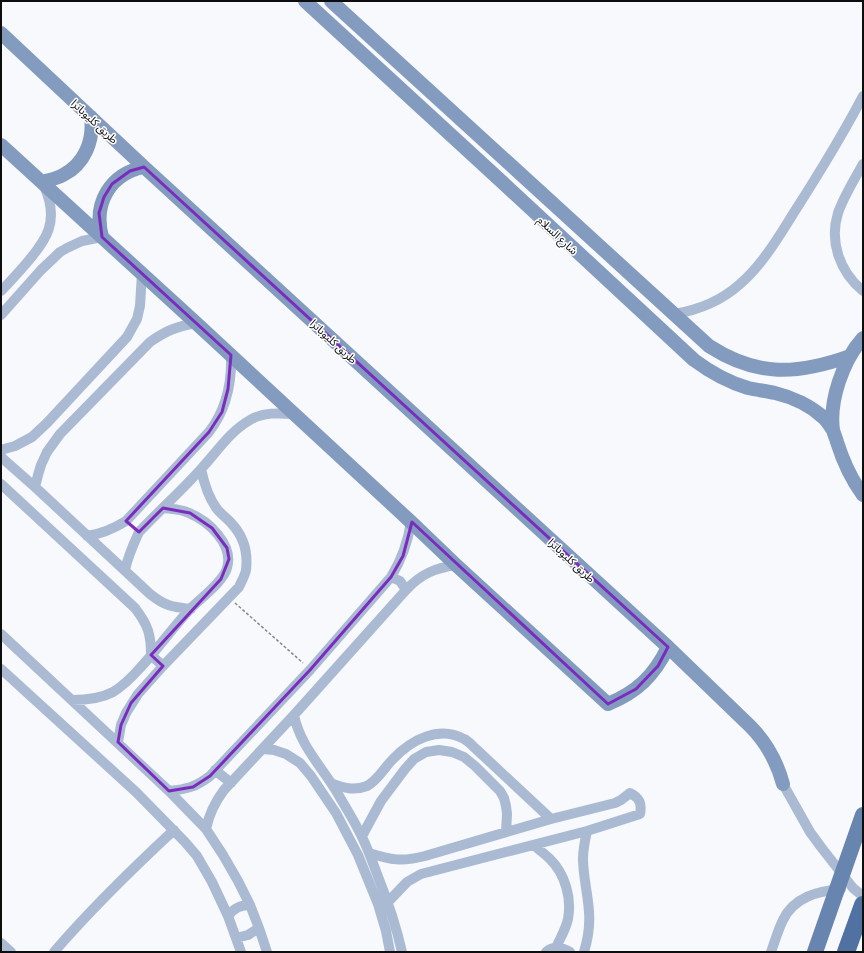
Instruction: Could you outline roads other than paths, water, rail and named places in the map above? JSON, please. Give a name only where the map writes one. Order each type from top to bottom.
[{"type":"highway","points":[[846,952],[863,905]]},
{"type":"main road","name":"شارع السلام","points":[[305,1],[694,360],[714,374],[737,384],[784,395],[802,403],[824,418],[834,430]]},
{"type":"main road","name":"شارع السلام","points":[[331,1],[709,346],[719,353],[743,364],[780,370],[799,369],[825,364],[850,356]]},
{"type":"main road","name":"طريق كليوباترا","points":[[1,33],[144,167],[668,647],[758,735],[772,754],[783,784]]},
{"type":"main road","points":[[42,182],[64,175],[82,159],[91,139],[91,117]]},
{"type":"main road","points":[[1,145],[142,273],[608,704],[627,695],[644,682],[658,666],[668,647]]},
{"type":"main road","points":[[501,181],[513,166]]},
{"type":"main road","points":[[102,237],[99,213],[108,190],[124,174],[137,168],[144,167]]},
{"type":"main road","points":[[863,338],[850,356],[841,373],[833,411],[834,430],[839,448],[850,475],[863,495]]},
{"type":"main road","points":[[815,952],[863,815]]},
{"type":"street","points":[[674,314],[698,308],[720,298],[749,276],[765,256],[813,183],[838,142],[863,96]]},
{"type":"street","points":[[863,164],[841,206],[835,233],[837,251],[844,268],[863,291]]},
{"type":"street","points":[[2,288],[38,250],[46,235],[51,218],[51,209],[42,182]]},
{"type":"street","points":[[1,315],[41,270],[60,252],[82,241],[102,237]]},
{"type":"street","points":[[1,450],[15,446],[32,437],[47,423],[127,337],[137,318],[140,306],[142,273]]},
{"type":"street","points":[[35,487],[44,458],[60,434],[150,342],[177,327],[196,323]]},
{"type":"street","points":[[87,536],[107,531],[126,521],[209,432],[222,412],[228,389],[231,355]]},
{"type":"street","points":[[124,570],[130,550],[139,532],[201,469],[230,435],[251,419],[265,414],[294,414]]},
{"type":"street","points":[[1,457],[150,594],[168,606],[190,609]]},
{"type":"street","points":[[118,742],[121,725],[131,703],[162,666],[239,587],[246,572],[247,554],[242,538],[211,500],[201,469]]},
{"type":"street","points":[[1,484],[136,608],[149,630],[151,656],[162,666]]},
{"type":"street","points":[[72,700],[92,699],[103,696],[113,692],[128,680],[151,656],[190,609],[221,579],[227,570],[229,559],[227,548],[212,528],[190,513],[176,509],[163,508]]},
{"type":"street","points":[[126,521],[139,532]]},
{"type":"street","points":[[169,791],[183,790],[202,782],[310,670],[398,567],[408,539],[411,522]]},
{"type":"street","points":[[206,829],[212,809],[218,798],[406,590],[428,572],[456,565]]},
{"type":"street","points":[[391,577],[400,582],[406,590]]},
{"type":"street","points":[[1,634],[118,742],[206,829],[223,855],[250,905],[267,952]]},
{"type":"street","points":[[1,669],[136,792],[174,830],[197,856],[212,882],[228,916],[241,952]]},
{"type":"street","points":[[294,715],[304,742],[331,783],[362,836],[395,922],[402,952]]},
{"type":"street","points":[[331,783],[342,788],[354,789],[366,786],[376,780],[393,759],[412,743],[436,733],[451,734],[465,739],[551,819]]},
{"type":"street","points":[[263,749],[274,750],[286,754],[300,764],[311,776],[336,814],[358,855],[378,904],[386,931],[390,952]]},
{"type":"street","points":[[362,836],[380,801],[405,769],[414,759],[426,752],[439,750],[452,752],[464,757],[500,791],[506,806],[506,832]]},
{"type":"street","points":[[300,764],[311,754]]},
{"type":"street","points":[[215,770],[231,783]]},
{"type":"street","points":[[783,784],[810,832],[853,888],[863,896]]},
{"type":"street","points":[[369,854],[387,858],[410,860],[551,819],[615,804],[630,793],[636,796],[640,802],[640,814],[587,831],[421,874],[407,882],[388,902]]},
{"type":"street","points":[[54,952],[72,931],[136,865],[174,830]]},
{"type":"street","points":[[584,952],[589,927],[587,894],[583,870],[584,844],[587,831]]},
{"type":"street","points":[[534,845],[551,859],[557,867],[563,876],[569,896],[568,919],[565,930],[556,948]]},
{"type":"street","points":[[425,856],[429,871]]},
{"type":"street","points":[[771,952],[783,919],[788,911],[801,899],[827,890],[853,888]]},
{"type":"street","points":[[569,896],[587,894]]},
{"type":"street","points":[[228,916],[237,907],[250,905]]},
{"type":"street","points":[[236,938],[248,935],[259,928]]},
{"type":"street","points":[[1,943],[11,952]]},
{"type":"street","points":[[546,952],[556,948],[564,949],[570,952]]}]
